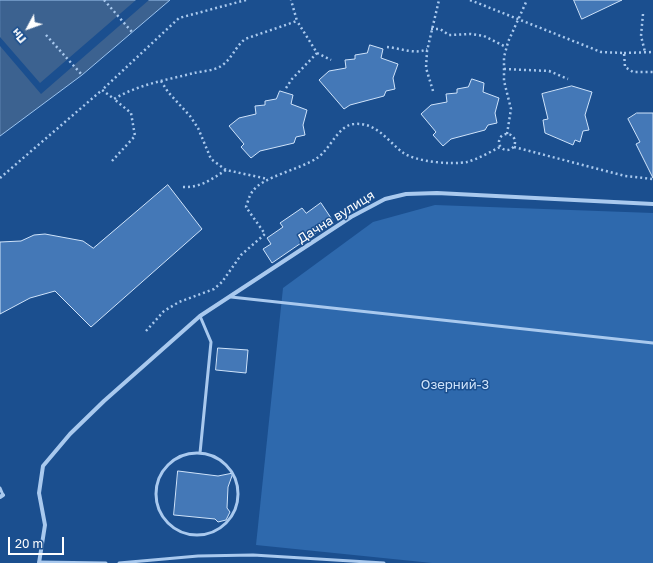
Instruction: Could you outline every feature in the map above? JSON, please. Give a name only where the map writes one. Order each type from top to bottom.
[{"type":"street","name":"Дачна вулиця","points":[[39,562],[45,525],[39,493],[43,466],[70,434],[104,401],[200,316],[351,218],[385,198],[399,195],[437,193],[653,204]]},
{"type":"lane","points":[[231,296],[653,343]]},
{"type":"lane","points":[[200,316],[211,342],[200,453]]},
{"type":"lane","points":[[200,453],[213,456],[225,463],[233,473],[238,486],[239,500],[234,513],[226,524],[214,532],[201,536],[187,534],[174,528],[164,519],[158,507],[156,494],[158,480],[164,468],[174,459],[187,454],[200,453]]},
{"type":"lane","points":[[0,488],[2,496]]},
{"type":"lane","points":[[118,563],[198,556],[253,555],[384,563]]},
{"type":"lane","points":[[39,562],[106,563]]},
{"type":"path","points":[[104,0],[132,32]]},
{"type":"path","points":[[0,178],[102,90],[180,18],[246,0]]},
{"type":"path","points":[[291,0],[297,21],[317,53],[332,60]]},
{"type":"path","points":[[433,91],[426,68],[427,49],[439,0]]},
{"type":"path","points":[[470,0],[601,52],[653,52]]},
{"type":"path","points":[[500,147],[500,139],[507,134],[511,109],[504,81],[504,57],[506,47],[527,0]]},
{"type":"path","points":[[643,14],[641,36],[646,52]]},
{"type":"path","points":[[114,99],[128,91],[161,81],[220,67],[234,54],[238,44],[245,38],[297,21]]},
{"type":"path","points":[[431,30],[440,29],[449,34],[471,34],[484,36],[506,47]]},
{"type":"path","points":[[46,35],[82,75]]},
{"type":"path","points":[[387,47],[415,52],[420,52],[427,49]]},
{"type":"path","points":[[286,88],[292,78],[317,53]]},
{"type":"path","points":[[624,53],[625,66],[633,72],[653,72]]},
{"type":"path","points":[[504,69],[549,71],[568,79]]},
{"type":"path","points":[[161,81],[168,92],[190,116],[198,128],[211,159],[226,170],[268,180]]},
{"type":"path","points":[[102,90],[131,114],[135,136],[112,161]]},
{"type":"path","points":[[146,331],[164,311],[179,302],[214,289],[222,282],[241,255],[265,234],[246,208],[253,190],[268,180],[304,166],[319,157],[344,128],[353,124],[365,125],[379,130],[404,153],[423,160],[446,163],[467,162],[500,147],[507,150],[514,147],[625,176],[653,179]]},
{"type":"path","points":[[507,134],[514,138],[514,147]]},
{"type":"path","points":[[183,186],[190,187],[207,182],[226,170]]},
{"type":"green space","name":"Озерний-3","points":[[435,205],[653,213],[653,563],[432,563],[256,545],[283,288],[373,222]]},
{"type":"shaded area","points":[[0,0],[170,0],[82,75],[0,136]]},
{"type":"pier","points":[[136,0],[149,0],[41,94],[0,46],[0,37],[40,83]]},
{"type":"building","points":[[574,0],[622,0],[582,19]]},
{"type":"building","points":[[370,45],[383,49],[381,58],[398,64],[393,78],[395,89],[386,91],[384,96],[350,105],[344,109],[319,80],[329,71],[346,68],[345,60],[355,59],[355,55],[367,53]]},
{"type":"building","points":[[472,79],[484,83],[483,92],[499,98],[495,113],[497,123],[488,125],[485,130],[451,139],[443,146],[433,135],[436,132],[421,114],[431,105],[447,102],[446,94],[457,93],[457,89],[468,87]]},
{"type":"building","points":[[572,86],[592,92],[585,115],[589,130],[583,131],[580,142],[575,140],[573,145],[545,133],[543,120],[548,119],[542,94]]},
{"type":"building","points":[[280,91],[293,95],[291,104],[307,110],[303,125],[305,135],[296,137],[294,143],[260,151],[251,158],[241,147],[244,144],[229,126],[239,118],[256,114],[255,106],[265,105],[265,101],[276,99]]},
{"type":"building","points":[[637,113],[653,113],[653,178],[636,144],[640,142],[628,119]]},
{"type":"building","points":[[168,185],[202,229],[91,327],[55,291],[30,298],[0,314],[0,242],[21,241],[34,235],[45,234],[83,241],[93,248]]},
{"type":"building","points":[[321,203],[333,221],[272,263],[263,249],[271,244],[267,238],[283,227],[280,223],[302,208],[306,213]]},
{"type":"building","points":[[218,348],[248,350],[246,373],[216,370]]},
{"type":"building","points":[[178,471],[218,476],[233,473],[228,487],[227,508],[230,512],[226,520],[218,522],[215,519],[174,515]]}]
